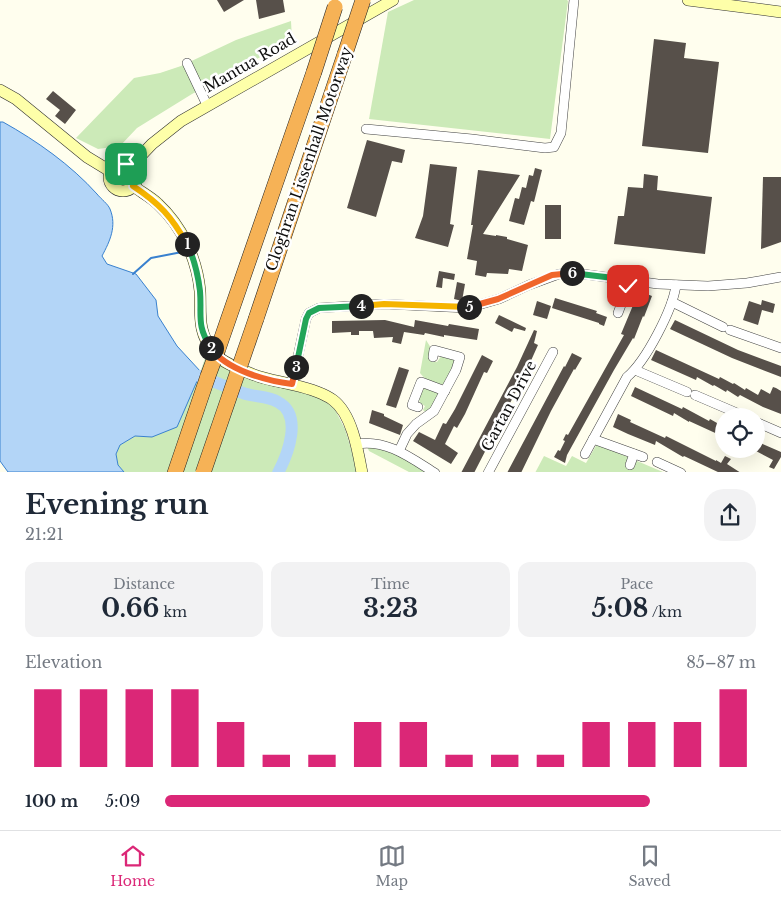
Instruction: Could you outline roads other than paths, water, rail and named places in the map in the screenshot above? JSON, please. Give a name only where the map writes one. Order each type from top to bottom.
[{"type":"highway","name":"Cloghran Lissenhall Motorway","points":[[203,472],[362,0]]},
{"type":"highway","name":"Cloghran Lissenhall Motorway","points":[[175,472],[336,4]]},
{"type":"street","name":"Mantua Road","points":[[131,166],[152,144],[181,121],[392,0]]},
{"type":"street","points":[[366,129],[545,148],[554,147],[561,133],[574,0]]},
{"type":"street","points":[[688,0],[781,12]]},
{"type":"street","points":[[187,63],[207,105]]},
{"type":"street","points":[[0,90],[16,99],[87,157],[110,171]]},
{"type":"street","points":[[122,163],[131,166],[137,178],[133,186],[126,191],[121,191],[113,187],[109,180],[110,171],[117,164],[122,163]]},
{"type":"street","points":[[133,186],[157,202],[171,218],[191,251],[200,290],[200,327],[215,354],[256,376],[322,393],[334,401],[342,409],[357,444],[362,472]]},
{"type":"street","points":[[292,384],[306,319],[309,313],[319,308],[384,304],[468,308],[498,299],[559,274],[575,273],[676,285],[708,286],[737,284],[781,277]]},
{"type":"street","points":[[618,313],[630,280]]},
{"type":"street","points":[[585,454],[627,377],[635,370],[653,341],[672,302],[676,285]]},
{"type":"street","points":[[672,302],[726,329],[781,348]]},
{"type":"street","points":[[712,321],[717,312]]},
{"type":"street","points":[[398,451],[407,434],[416,424],[434,411],[456,370],[460,357],[434,350],[432,357]]},
{"type":"street","name":"Gartan Drive","points":[[488,472],[553,352]]},
{"type":"street","points":[[635,370],[726,408]]},
{"type":"street","points":[[418,407],[412,405],[421,382],[445,392]]},
{"type":"street","points":[[765,426],[781,432]]},
{"type":"street","points":[[593,439],[643,457]]},
{"type":"street","points":[[357,444],[368,442],[382,444],[435,472]]},
{"type":"street","points":[[630,465],[634,454]]},
{"type":"street","points":[[657,462],[681,472]]},
{"type":"water","points":[[0,122],[16,129],[53,154],[87,183],[108,205],[112,215],[113,227],[102,256],[107,264],[136,274],[156,300],[158,316],[177,346],[201,372],[177,427],[152,437],[135,436],[120,445],[116,454],[118,465],[124,472],[8,472],[0,461]]},
{"type":"waterway","points":[[133,274],[151,258],[182,252]]},
{"type":"waterway","points":[[199,376],[243,393],[274,400],[286,408],[292,425],[291,435],[286,456],[278,472]]}]
